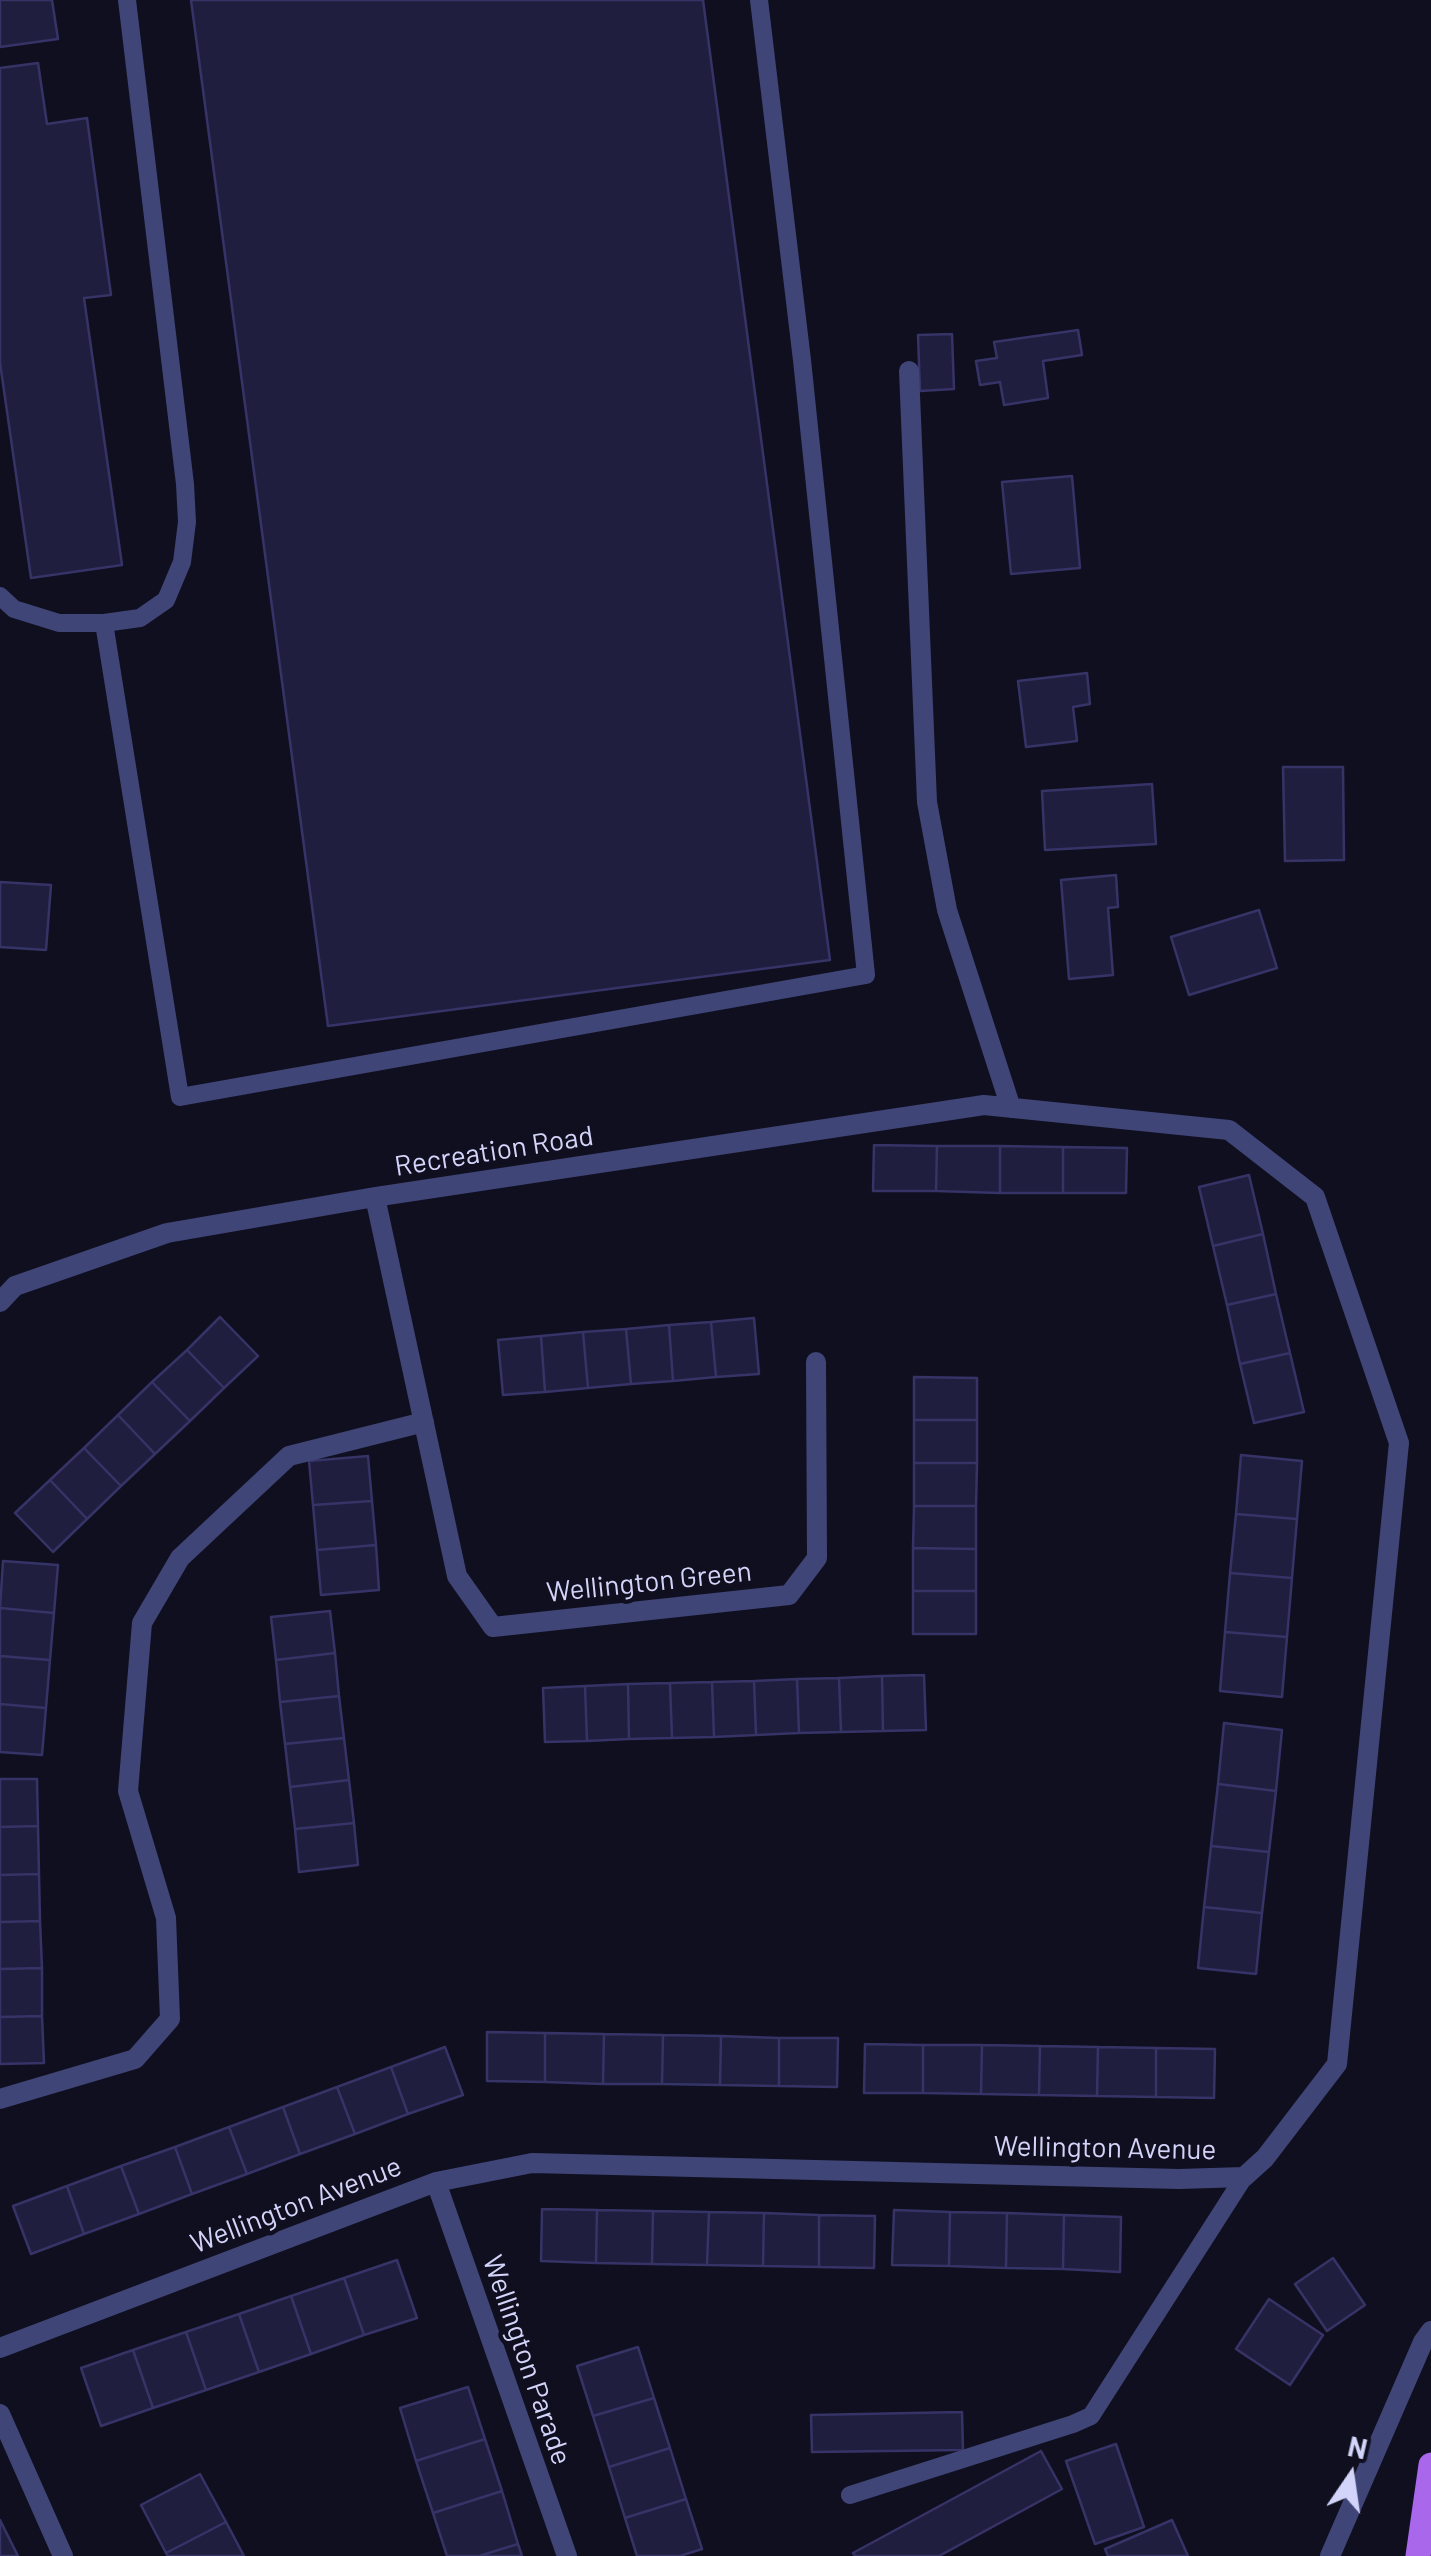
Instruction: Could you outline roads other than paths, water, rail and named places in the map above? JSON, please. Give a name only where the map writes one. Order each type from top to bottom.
[{"type":"main road","points":[[1418,2556],[1431,2465]]},
{"type":"street","points":[[909,371],[927,802],[947,910],[1011,1108]]},
{"type":"street","name":"Recreation Road","points":[[0,1302],[15,1286],[166,1233],[375,1197],[984,1105],[1011,1108]]},
{"type":"street","name":"Wellington Avenue","points":[[0,2348],[436,2182],[532,2162],[1179,2180],[1244,2177],[1265,2158],[1338,2064],[1399,1442],[1315,1198],[1229,1130],[1011,1108]]},
{"type":"street","name":"Wellington Green","points":[[375,1197],[458,1576],[493,1627],[789,1595],[817,1558],[816,1362]]},
{"type":"street","points":[[0,2099],[135,2059],[170,2019],[166,1918],[128,1791],[142,1624],[180,1558],[289,1456],[424,1422]]},
{"type":"street","name":"Wellington Parade","points":[[436,2182],[568,2556]]},
{"type":"street","points":[[1330,2556],[1431,2330]]},
{"type":"street","points":[[0,2414],[63,2556]]},
{"type":"lane","points":[[0,596],[14,609],[59,623],[140,618],[166,600],[182,562],[187,522],[127,0]]},
{"type":"lane","points":[[104,623],[180,1097],[866,976],[802,360],[759,0]]},
{"type":"lane","points":[[850,2495],[1091,2416],[1244,2177]]}]
